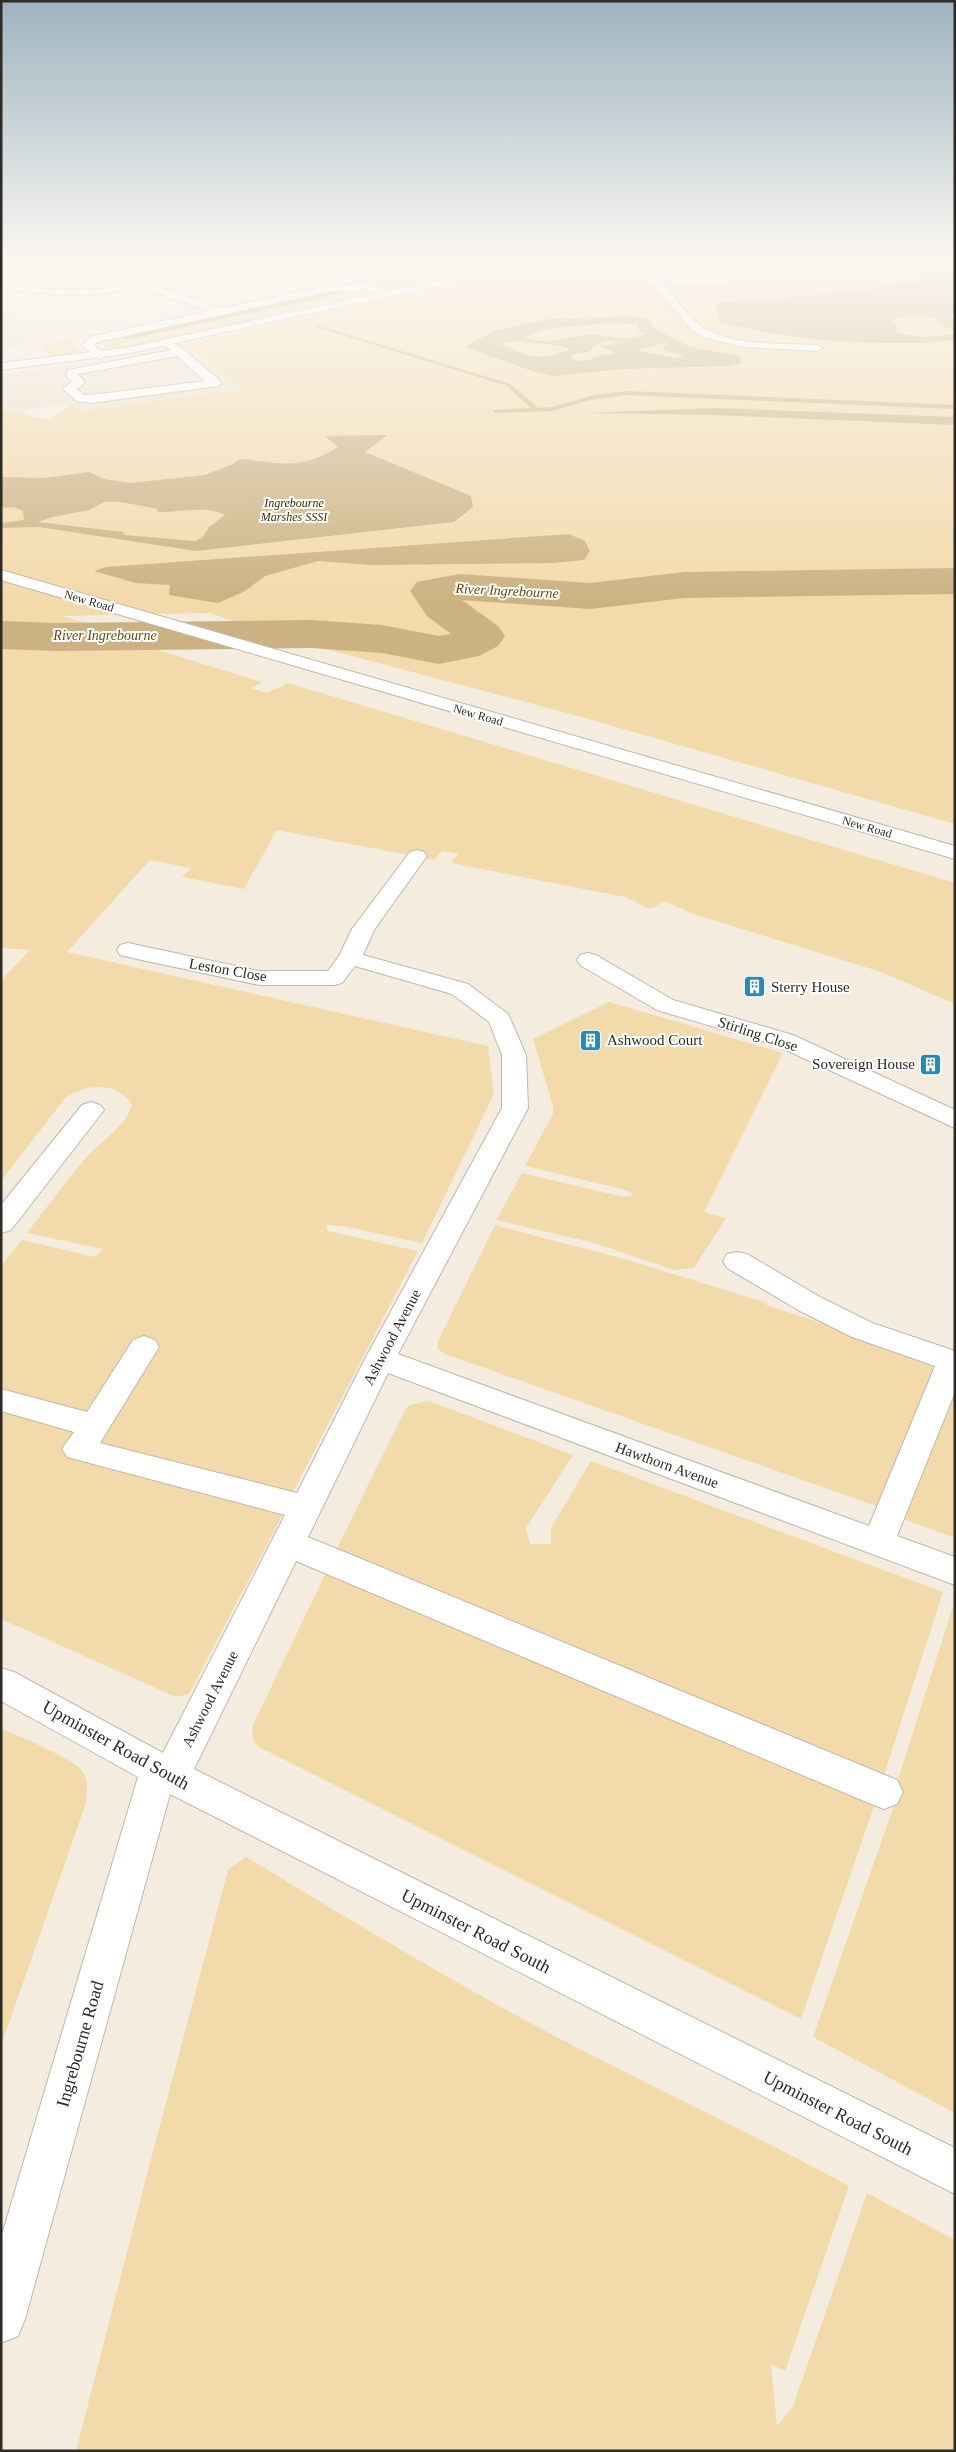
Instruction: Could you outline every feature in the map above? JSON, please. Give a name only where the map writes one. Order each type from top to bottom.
[{"type":"street","points":[[75,371],[72,372],[72,375],[79,382],[69,389],[81,398],[91,399],[215,383],[202,371]]},
{"type":"street","name":"New Road","points":[[1,575],[955,853]]},
{"type":"street","name":"Leston Close","points":[[128,950],[259,978],[334,978],[362,961],[363,929],[417,856]]},
{"type":"street","name":"Stirling Close","points":[[588,960],[665,1005],[784,1040],[822,1056],[955,1120]]},
{"type":"street","name":"Ashwood Avenue","points":[[165,1772],[288,1543],[380,1359],[515,1108],[514,1054],[500,1019],[460,989],[362,961]]},
{"type":"street","points":[[1,1224],[91,1110]]},
{"type":"street","points":[[736,1260],[810,1304],[862,1330],[953,1362],[878,1543]]},
{"type":"street","points":[[144,1348],[95,1426],[78,1449],[306,1508]]},
{"type":"street","name":"Hawthorn Avenue","points":[[380,1359],[955,1571]]},
{"type":"street","points":[[1,1400],[95,1426]]},
{"type":"street","points":[[288,1543],[884,1792]]},
{"type":"street","name":"Upminster Road South","points":[[1,1683],[165,1772],[955,2172]]},
{"type":"street","name":"Ingrebourne Road","points":[[1,2319],[165,1772]]},
{"type":"shaded area","points":[[22,371],[221,371],[244,389],[80,411],[72,404],[24,410],[25,415],[59,422],[1,441],[1,374]]},
{"type":"shaded area","points":[[533,371],[600,371],[554,376]]},
{"type":"shaded area","points":[[716,408],[955,417],[955,425],[713,415],[585,413]]},
{"type":"shaded area","points":[[388,435],[365,452],[471,496],[473,507],[454,522],[196,551],[39,527],[1,528],[1,523],[24,520],[23,511],[14,507],[1,508],[1,477],[45,478],[89,472],[104,479],[130,483],[205,475],[233,464],[240,459],[290,464],[312,460],[338,447],[325,436]],"holes":[[[104,502],[121,502],[158,509],[157,512],[200,509],[225,515],[209,527],[202,538],[195,541],[125,535],[123,532],[38,522],[89,510]]]},
{"type":"shaded area","points":[[569,534],[585,541],[590,551],[584,560],[554,563],[370,565],[318,561],[265,576],[245,591],[218,603],[169,595],[170,585],[136,583],[94,571],[106,567]]},
{"type":"green space","name":"Ingrebourne Marshes SSSI","points":[[221,371],[955,371],[955,824],[567,713],[273,635],[210,613],[62,616],[100,627],[148,647],[262,682],[251,688],[267,693],[288,683],[955,883],[955,1004],[881,972],[690,913],[665,901],[650,909],[625,897],[451,863],[458,854],[442,851],[434,860],[277,830],[244,889],[182,877],[191,868],[150,860],[67,952],[488,1046],[494,1094],[422,1243],[343,1226],[326,1225],[328,1231],[418,1251],[292,1494],[90,1443],[131,1393],[146,1369],[136,1367],[95,1416],[1,1394],[1,1266],[22,1240],[95,1257],[103,1249],[27,1233],[90,1153],[124,1121],[132,1105],[126,1097],[111,1088],[92,1087],[66,1097],[1,1181],[1,980],[30,950],[1,948],[1,413],[23,410],[25,415],[58,422],[51,418],[73,404],[80,411],[243,389]]},
{"type":"green space","points":[[609,1002],[783,1053],[704,1212],[726,1218],[694,1268],[674,1270],[594,1243],[496,1220],[522,1173],[624,1197],[634,1195],[626,1190],[525,1166],[553,1114],[553,1106],[533,1039]]},
{"type":"green space","points":[[495,1225],[628,1260],[767,1303],[766,1305],[929,1358],[935,1374],[879,1507],[445,1354],[438,1349],[437,1343]]},
{"type":"green space","points":[[955,1391],[955,1538],[903,1519]]},
{"type":"green space","points":[[429,1401],[573,1455],[526,1528],[530,1544],[551,1544],[551,1528],[591,1461],[943,1592],[883,1778],[335,1552],[405,1410],[410,1405]]},
{"type":"green space","points":[[1,1408],[86,1432],[70,1451],[284,1512],[189,1694],[176,1697],[1,1619]]},
{"type":"green space","points":[[327,1570],[875,1803],[801,2019],[257,1746],[253,1738],[252,1727]]},
{"type":"green space","points":[[955,1600],[955,2113],[813,2037],[899,1791],[895,1789]]},
{"type":"green space","points":[[1,1728],[70,1761],[83,1772],[87,1787],[86,1803],[1,2046]]},
{"type":"green space","points":[[246,1857],[488,2000],[849,2186],[785,2371],[771,2364],[777,2426],[793,2406],[867,2193],[955,2240],[955,2451],[76,2451],[228,1870]]},
{"type":"waterway","points":[[465,371],[509,385],[536,410]]},
{"type":"waterway","points":[[536,410],[552,409],[594,397],[627,393],[955,407]]},
{"type":"waterway","points":[[495,411],[536,410]]},
{"type":"waterway","name":"River Ingrebourne","points":[[1,635],[57,637],[311,634],[382,639],[439,650],[463,646],[482,636],[443,607],[432,591],[459,587],[590,596],[684,585],[955,581]]},
{"type":"place","name":"Sterry House","points":[[755,987]]},
{"type":"place","name":"Ashwood Court","points":[[591,1040]]},
{"type":"place","name":"Sovereign House","points":[[931,1064]]}]
